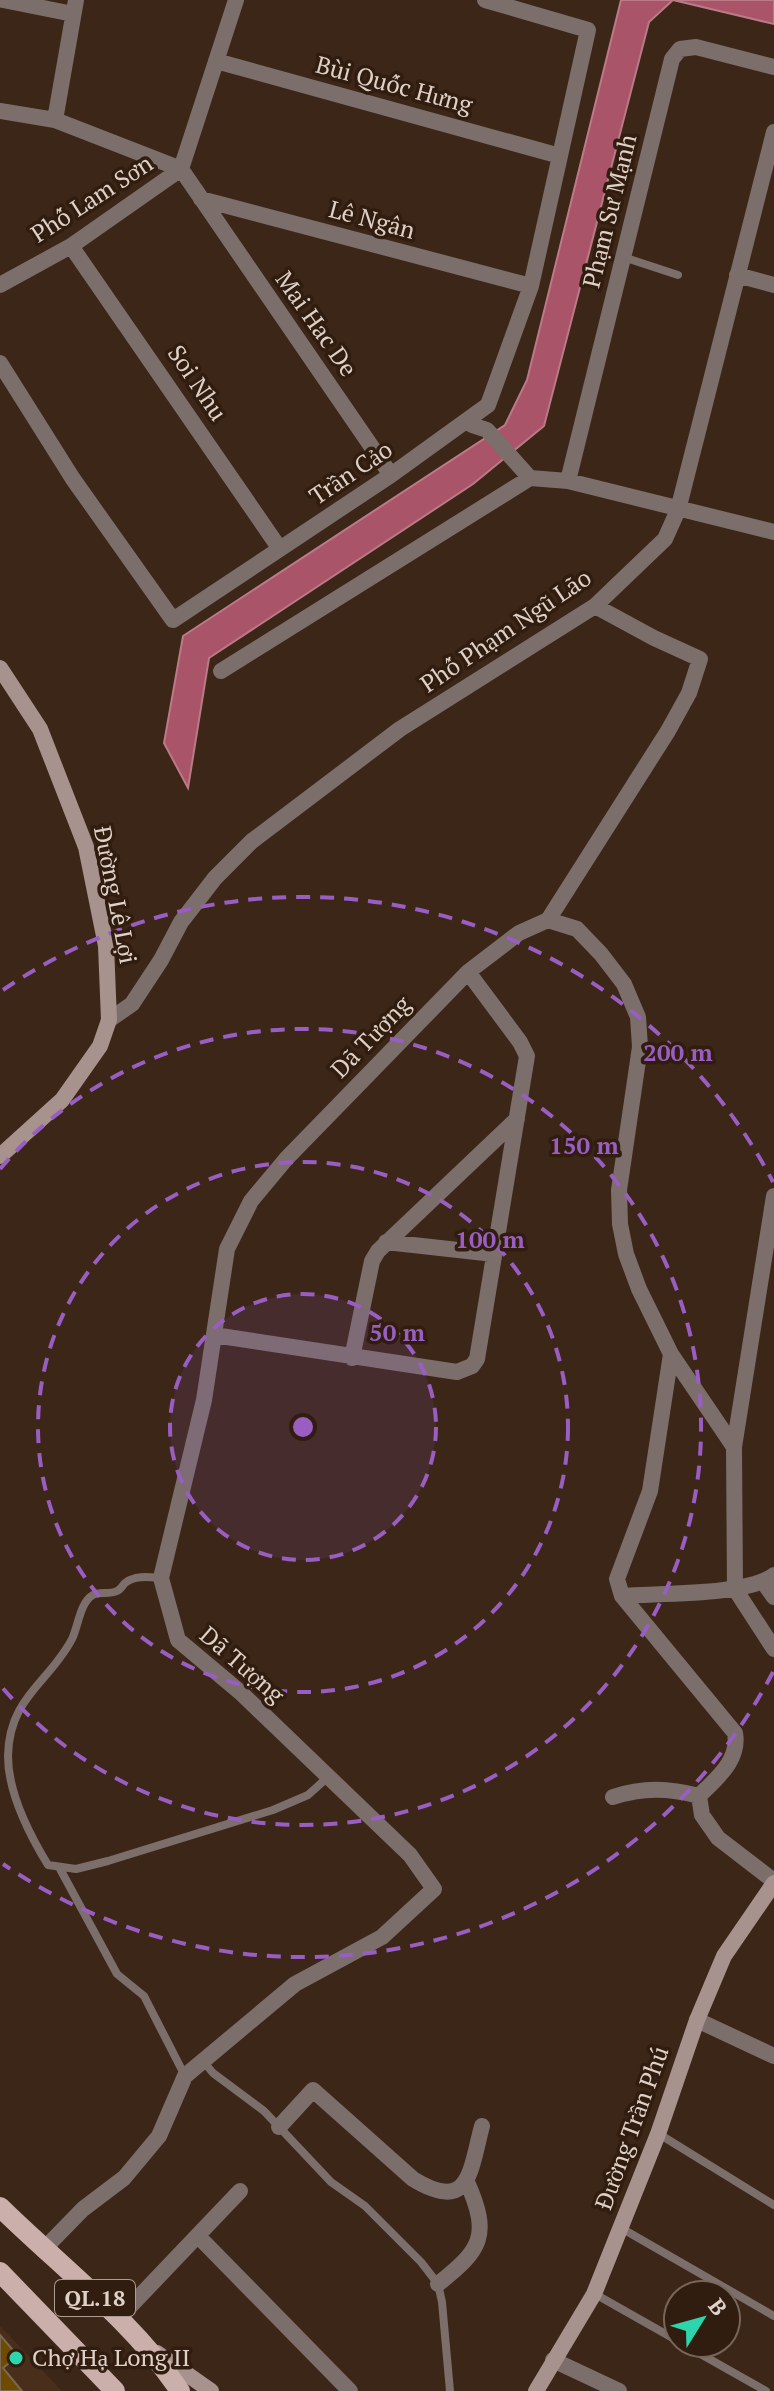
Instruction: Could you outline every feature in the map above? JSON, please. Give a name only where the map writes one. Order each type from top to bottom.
[{"type":"main road","name":"Đường Lê Lợi","points":[[0,668],[40,729],[86,847],[106,946],[109,1020],[100,1046],[69,1091],[0,1156]]},
{"type":"main road","name":"Đường Trần Phú","points":[[536,2391],[594,2294],[724,1956],[774,1882]]},
{"type":"main road","name":"QL.18","points":[[0,2207],[118,2319],[169,2374],[180,2391]]},
{"type":"main road","name":"QL.18","points":[[0,2272],[115,2391]]},
{"type":"main road","points":[[141,2344],[211,2391]]},
{"type":"street","points":[[3,0],[74,7],[55,120]]},
{"type":"street","name":"Phố Lam Sơn","points":[[0,285],[71,246],[181,169],[236,0]]},
{"type":"street","name":"Trần Cảo","points":[[0,363],[68,472],[173,620],[468,420],[488,405],[531,286],[588,30],[485,0]]},
{"type":"street","name":"Phạm Sư Mạnh","points":[[568,481],[672,59],[680,49],[696,47],[774,67]]},
{"type":"street","name":"Bùi Quốc Hưng","points":[[216,61],[560,156]]},
{"type":"street","points":[[0,111],[55,120],[181,169]]},
{"type":"street","name":"Phố Phạm Ngũ Lão","points":[[109,1020],[132,1004],[181,922],[215,878],[252,841],[400,729],[595,606],[665,539],[678,510],[774,132]]},
{"type":"street","name":"Mai Hac De","points":[[181,169],[391,475]]},
{"type":"street","name":"Lê Ngân","points":[[201,199],[531,286]]},
{"type":"street","name":"Soi Nhu","points":[[71,246],[280,549]]},
{"type":"street","points":[[737,275],[774,285]]},
{"type":"street","points":[[468,420],[472,425],[487,430],[526,473],[774,532]]},
{"type":"street","points":[[221,671],[526,473]]},
{"type":"street","points":[[595,606],[700,659],[689,693],[668,731],[548,920],[577,929],[601,954],[624,984],[638,1017],[640,1047],[619,1190],[620,1224],[626,1254],[639,1289],[671,1354],[734,1447]]},
{"type":"street","name":"Dã Tượng","points":[[43,2250],[83,2209],[124,2178],[159,2136],[185,2076],[295,1984],[382,1937],[434,1889],[410,1855],[240,1692],[178,1640],[161,1578],[192,1459],[227,1249],[251,1201],[286,1159],[468,972],[519,933],[548,920]]},
{"type":"street","points":[[214,1335],[457,1372],[472,1366],[477,1359],[527,1056],[468,972]]},
{"type":"street","points":[[352,1358],[372,1261],[386,1242],[517,1119]]},
{"type":"street","points":[[774,1196],[734,1447],[735,1589],[774,1649]]},
{"type":"street","points":[[386,1242],[494,1254]]},
{"type":"street","points":[[671,1354],[650,1491],[617,1579],[622,1596],[735,1733],[737,1744],[729,1762],[699,1796]]},
{"type":"street","points":[[622,1596],[735,1589],[769,1579],[774,1597]]},
{"type":"street","points":[[613,1797],[634,1790],[652,1789],[699,1796]]},
{"type":"street","points":[[699,1796],[702,1815],[718,1838],[774,1882]]},
{"type":"street","points":[[697,2020],[773,2054]]},
{"type":"street","points":[[279,2127],[313,2090],[391,2162],[428,2189],[450,2193],[467,2182],[482,2126]]},
{"type":"street","points":[[438,2284],[475,2250],[481,2224],[467,2182]]},
{"type":"street","points":[[118,2319],[240,2191]]},
{"type":"street","points":[[198,2236],[350,2391]]},
{"type":"street","points":[[553,2360],[619,2391]]},
{"type":"lane","points":[[623,257],[678,275]]},
{"type":"lane","points":[[161,1578],[136,1578],[116,1591],[94,1594],[87,1601],[64,1653],[33,1688],[10,1732],[8,1759],[14,1791],[48,1865],[76,1869],[273,1810],[308,1795],[328,1777]]},
{"type":"lane","points":[[59,1867],[117,1974],[144,1996],[185,2076]]},
{"type":"lane","points":[[203,2061],[279,2127],[331,2182],[365,2206],[408,2247],[438,2284],[450,2391]]},
{"type":"lane","points":[[658,2134],[774,2205]]},
{"type":"lane","points":[[621,2228],[774,2316]]},
{"type":"lane","points":[[594,2294],[662,2332]]},
{"type":"lane","points":[[710,2359],[766,2391]]},
{"type":"shaded area","points":[[621,0],[673,0],[649,22],[544,426],[473,484],[209,658],[188,788],[164,743],[183,636],[505,425],[527,380]]},
{"type":"shaded area","points":[[673,0],[774,0],[774,24]]},
{"type":"shaded area","name":"Chợ Hạ Long II","points":[[0,2326],[62,2391],[0,2391]]},
{"type":"building","points":[[0,2335],[18,2356],[3,2368],[22,2391],[0,2391]]},
{"type":"place","name":"Chợ Hạ Long II","points":[[16,2358]]}]
